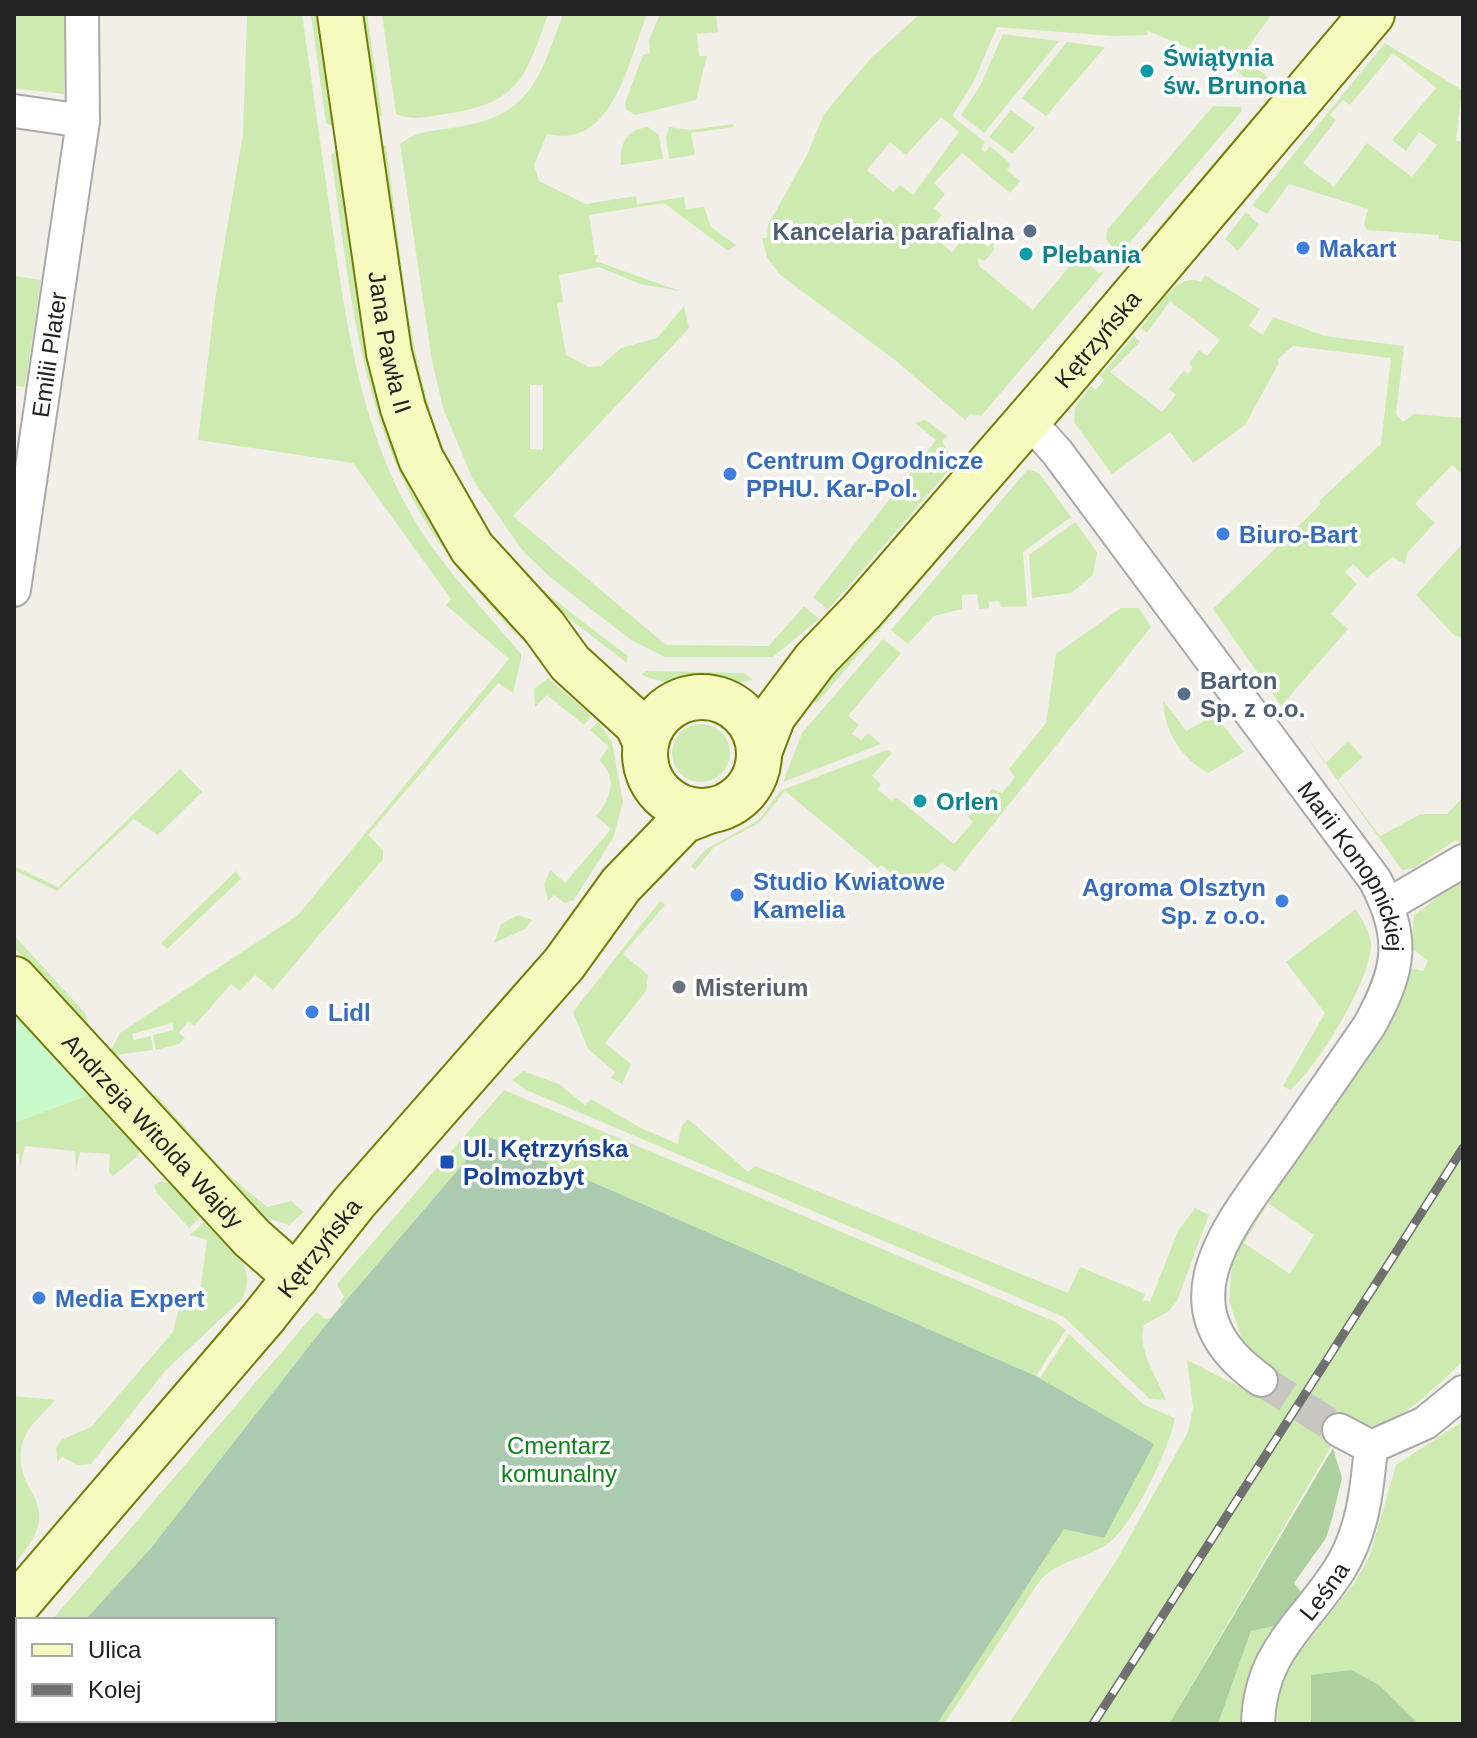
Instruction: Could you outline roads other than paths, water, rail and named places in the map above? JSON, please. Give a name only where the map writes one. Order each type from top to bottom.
[{"type":"main road","name":"Jana Pawła II","points":[[340,14],[382,315],[396,383],[413,438],[433,485],[472,548],[544,627],[570,663],[637,724],[648,760]]},
{"type":"main road","name":"Kętrzyńska","points":[[760,750],[773,716],[815,660],[862,611],[1028,420],[1372,14]]},
{"type":"main road","name":"Jana Pawła II","points":[[544,627],[649,691],[701,698]]},
{"type":"main road","name":"Kętrzyńska","points":[[701,698],[754,692],[815,660]]},
{"type":"main road","points":[[701,698],[745,717],[760,750],[758,768],[746,792],[732,804],[706,812],[672,803],[648,760],[660,715],[701,698]]},
{"type":"main road","name":"Kętrzyńska","points":[[621,885],[646,817],[648,760]]},
{"type":"main road","name":"Kętrzyńska","points":[[14,1608],[296,1277],[383,1168],[564,964],[621,885],[683,821],[706,812]]},
{"type":"main road","name":"Andrzeja Witolda Wajdy","points":[[14,979],[252,1238],[296,1277]]},
{"type":"street","name":"Emilii Plater","points":[[14,590],[83,121],[82,14]]},
{"type":"street","points":[[14,111],[83,121]]},
{"type":"street","name":"Marii Konopnickiej","points":[[1028,420],[1057,452],[1375,880],[1393,919],[1397,954],[1384,999],[1369,1026],[1233,1221],[1211,1268],[1208,1296],[1217,1336],[1235,1362],[1261,1380]]},
{"type":"street","points":[[1388,905],[1463,861]]},
{"type":"street","points":[[1339,1430],[1371,1447],[1425,1423],[1463,1392]]},
{"type":"street","name":"Leśna","points":[[1258,1724],[1261,1688],[1268,1667],[1279,1646],[1338,1571],[1359,1530],[1371,1447]]},
{"type":"tunnel","points":[[1261,1380],[1339,1430]]},
{"type":"railway","points":[[1093,1724],[1463,1148]]},
{"type":"place","name":"Świątynia św. Brunona","points":[[1147,71]]},
{"type":"place","name":"Kancelaria parafialna","points":[[1030,231]]},
{"type":"place","name":"Makart","points":[[1303,248]]},
{"type":"place","name":"Plebania","points":[[1026,254]]},
{"type":"place","name":"Centrum Ogrodnicze PPHU. Kar-Pol.","points":[[730,474]]},
{"type":"place","name":"Biuro-Bart","points":[[1223,534]]},
{"type":"place","name":"Barton Sp. z o.o.","points":[[1184,694]]},
{"type":"place","name":"Orlen","points":[[920,801]]},
{"type":"place","name":"Studio Kwiatowe Kamelia","points":[[737,895]]},
{"type":"place","name":"Agroma Olsztyn Sp. z o.o.","points":[[1282,901]]},
{"type":"place","name":"Misterium","points":[[679,987]]},
{"type":"place","name":"Lidl","points":[[312,1012]]},
{"type":"place","name":"Ul. Kętrzyńska Polmozbyt","points":[[447,1162]]},
{"type":"place","name":"Media Expert","points":[[39,1298]]},
{"type":"park label","name":"Cmentarz komunalny","points":[[559,1459]]}]
